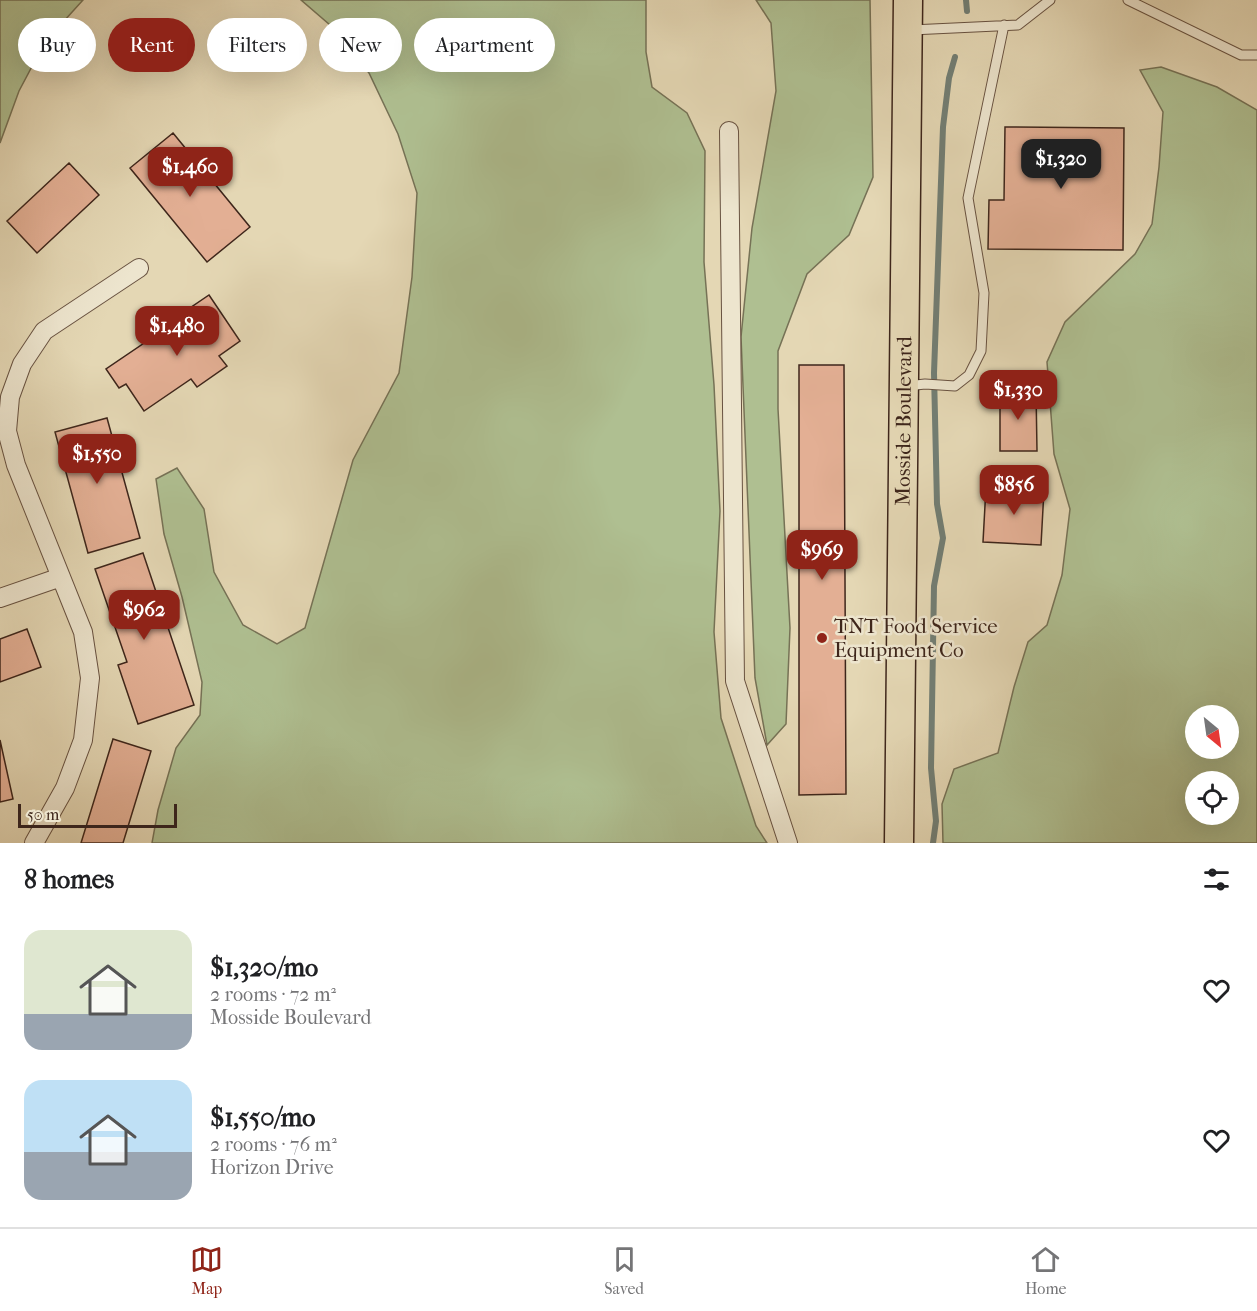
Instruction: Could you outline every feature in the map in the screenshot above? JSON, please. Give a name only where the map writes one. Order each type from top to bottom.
[{"type":"main road","name":"Mosside Boulevard","points":[[899,843],[915,386],[908,0]]},
{"type":"street","points":[[729,131],[735,681],[788,843]]},
{"type":"street","points":[[34,843],[65,788],[83,740],[90,678],[83,633],[16,465],[7,431],[10,397],[22,364],[44,331],[139,268]]},
{"type":"street","points":[[0,598],[61,577]]},
{"type":"lane","points":[[908,30],[1018,25],[1050,0]]},
{"type":"lane","points":[[1128,0],[1241,55],[1257,55]]},
{"type":"lane","points":[[915,386],[955,386],[969,375],[981,351],[984,293],[968,198],[1004,26]]},
{"type":"green space","points":[[0,0],[83,0],[67,18],[18,18],[18,72],[29,72],[19,91],[0,143]]},
{"type":"green space","points":[[301,0],[646,0],[646,52],[652,87],[687,113],[705,151],[704,262],[714,385],[720,511],[714,632],[721,718],[756,826],[767,843],[152,843],[158,810],[176,748],[200,715],[202,682],[164,534],[156,479],[177,468],[204,509],[214,572],[243,625],[277,644],[305,628],[353,460],[399,373],[412,277],[417,193],[398,134],[368,72],[402,72],[402,18],[322,18]]},
{"type":"green space","points":[[756,0],[870,0],[873,177],[849,235],[807,274],[778,351],[778,409],[790,628],[786,724],[767,745],[755,678],[741,337],[752,228],[776,91],[771,23]]},
{"type":"green space","points":[[1161,67],[1217,87],[1257,110],[1257,843],[943,843],[942,804],[954,769],[998,753],[1028,642],[1047,625],[1062,575],[1070,509],[1054,454],[1047,362],[1065,322],[1135,254],[1152,224],[1163,112],[1140,70]]},
{"type":"building","points":[[1005,127],[1124,128],[1123,250],[988,249],[989,200],[1004,200]]},
{"type":"building","points":[[173,133],[250,227],[207,262],[130,168]]},
{"type":"building","points":[[69,163],[99,195],[37,253],[7,221]]},
{"type":"building","points":[[209,295],[240,341],[219,356],[227,366],[197,387],[191,379],[144,411],[126,384],[119,388],[106,369],[159,333],[165,341],[194,321],[187,310]]},
{"type":"building","name":"TNT Food Service Equipment Co","points":[[799,365],[844,365],[846,794],[799,795]]},
{"type":"building","points":[[1000,390],[1036,390],[1037,451],[1000,451]]},
{"type":"building","points":[[107,418],[140,538],[88,553],[55,432]]},
{"type":"building","points":[[986,487],[1044,490],[1041,545],[983,542]]},
{"type":"building","points":[[143,553],[194,705],[138,724],[118,665],[127,662],[95,569]]},
{"type":"building","points":[[27,629],[41,667],[0,682],[0,639]]},
{"type":"building","points":[[113,739],[151,751],[123,843],[81,843]]},
{"type":"building","points":[[0,740],[13,799],[0,802]]},
{"type":"waterway","points":[[966,0],[967,11]]},
{"type":"waterway","points":[[933,843],[936,821],[931,768],[934,586],[943,538],[937,504],[934,373],[943,127],[949,78],[955,57]]},
{"type":"place","name":"TNT Food Service Equipment Co","points":[[822,638]]}]
